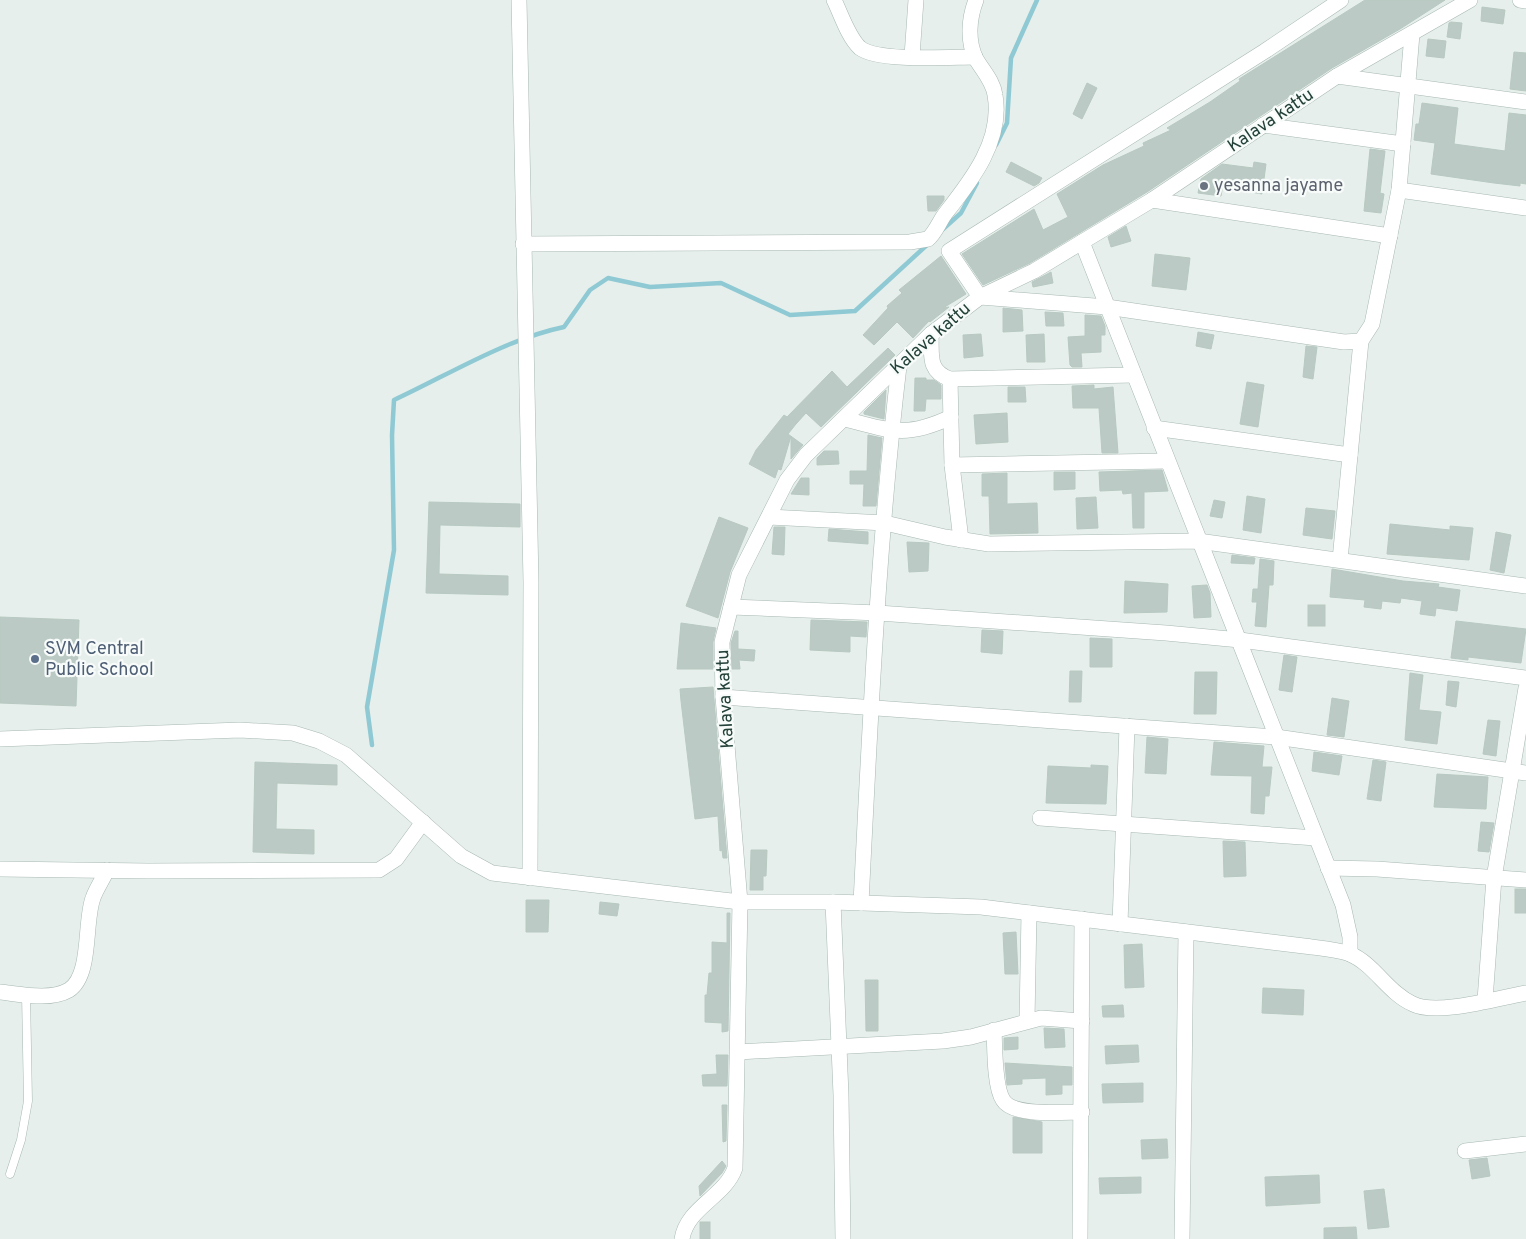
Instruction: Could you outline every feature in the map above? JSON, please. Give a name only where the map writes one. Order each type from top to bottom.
[{"type":"street","points":[[519,0],[524,322],[527,357],[531,582],[530,878]]},
{"type":"street","points":[[834,0],[861,48],[885,56],[975,57]]},
{"type":"street","points":[[912,56],[916,0]]},
{"type":"street","points":[[976,0],[970,15],[970,34],[975,57],[992,83],[996,96],[994,134],[966,189],[943,217],[940,240],[980,297],[1107,307],[1344,342],[1361,341]]},
{"type":"street","points":[[523,244],[910,242],[940,240],[1256,56],[1341,0]]},
{"type":"street","name":"Kalava kattu","points":[[682,1239],[683,1231],[694,1214],[732,1178],[736,1168],[740,902],[723,697],[722,642],[739,575],[787,480],[806,455],[931,334],[980,297],[1034,271],[1152,200],[1337,76],[1470,0]]},
{"type":"street","points":[[1520,0],[1526,0]]},
{"type":"street","points":[[1340,560],[1361,341],[1372,324],[1400,190],[1406,86],[1412,34]]},
{"type":"street","points":[[1337,76],[1526,102]]},
{"type":"street","points":[[1263,126],[1403,144]]},
{"type":"street","points":[[1400,190],[1526,208]]},
{"type":"street","points":[[1152,200],[1390,236]]},
{"type":"street","points":[[1082,242],[1328,868],[1348,922],[1350,954]]},
{"type":"street","points":[[931,334],[934,369],[938,374],[950,379],[1134,376]]},
{"type":"street","points":[[861,903],[871,708],[891,431],[899,366]]},
{"type":"street","points":[[950,379],[952,465],[961,540]]},
{"type":"street","points":[[845,419],[891,431],[915,430],[951,416]]},
{"type":"street","points":[[1154,428],[1350,455]]},
{"type":"street","points":[[952,465],[1167,461]]},
{"type":"street","points":[[769,517],[885,523],[961,540],[989,544],[1041,545],[1198,541],[1526,586]]},
{"type":"street","points":[[731,607],[878,613],[1166,632],[1526,678]]},
{"type":"street","points":[[1485,1000],[1494,878],[1510,771],[1526,688]]},
{"type":"street","points":[[723,697],[1276,737],[1526,773]]},
{"type":"street","points":[[1120,924],[1127,726]]},
{"type":"street","points":[[0,739],[240,730],[294,733],[319,741],[346,755],[461,856],[492,873],[740,902],[833,902],[980,907],[1304,946],[1350,954],[1394,992],[1414,1005],[1432,1008],[1449,1008],[1526,993]]},
{"type":"street","points":[[1040,818],[1316,838]]},
{"type":"street","points":[[0,868],[379,870],[396,858],[424,822]]},
{"type":"street","points":[[1328,868],[1377,869],[1526,880]]},
{"type":"street","points":[[0,992],[57,994],[69,990],[77,982],[82,970],[93,898],[107,870]]},
{"type":"street","points":[[833,902],[839,1048],[843,1239]]},
{"type":"street","points":[[1027,1021],[1029,913]]},
{"type":"street","points":[[1080,1239],[1082,920]]},
{"type":"street","points":[[1182,1239],[1186,932]]},
{"type":"street","points":[[738,1052],[943,1041],[971,1037],[1041,1018],[1082,1021]]},
{"type":"street","points":[[994,1030],[1000,1090],[1003,1100],[1008,1104],[1029,1111],[1082,1112]]},
{"type":"street","points":[[1465,1151],[1526,1144]]},
{"type":"lane","points":[[10,1174],[21,1140],[28,1101],[26,994]]},
{"type":"building","points":[[1365,0],[1445,0],[1400,29],[1332,68],[1147,192],[1030,263],[983,285],[962,254],[1034,209],[1043,230],[1068,217],[1057,194],[1103,165],[1144,146],[1143,143],[1171,130],[1167,128],[1210,102],[1240,81],[1239,79]]},
{"type":"building","points":[[1482,7],[1505,10],[1503,24],[1481,21]]},
{"type":"building","points":[[1449,23],[1462,23],[1460,39],[1447,37]]},
{"type":"building","points":[[1428,39],[1446,41],[1444,58],[1426,56]]},
{"type":"building","points":[[1514,52],[1526,53],[1526,91],[1510,89]]},
{"type":"building","points":[[1087,83],[1097,88],[1082,119],[1073,114]]},
{"type":"building","points":[[1422,103],[1458,108],[1454,144],[1505,151],[1509,113],[1526,115],[1526,184],[1520,183],[1520,186],[1431,174],[1435,143],[1414,140],[1416,124],[1419,124]]},
{"type":"building","points":[[1370,149],[1385,151],[1380,193],[1384,194],[1381,213],[1364,211]]},
{"type":"building","points":[[1011,162],[1042,178],[1039,183],[1034,186],[1006,172]]},
{"type":"building","points":[[1254,162],[1266,164],[1262,194],[1251,192],[1251,187],[1223,184],[1221,196],[1198,193],[1201,179],[1222,164],[1253,168]]},
{"type":"building","points":[[927,196],[944,196],[944,200],[936,211],[928,211]]},
{"type":"building","points":[[1126,226],[1131,241],[1111,247],[1108,237]]},
{"type":"building","points":[[1155,254],[1190,258],[1186,290],[1152,286]]},
{"type":"building","points":[[941,256],[966,294],[943,308],[949,307],[929,321],[913,338],[897,322],[874,345],[863,335],[888,308],[887,306],[902,293],[899,290]]},
{"type":"building","points":[[1051,272],[1053,283],[1033,287],[1032,282]]},
{"type":"building","points":[[1003,308],[1022,310],[1023,331],[1003,332]]},
{"type":"building","points":[[1045,312],[1063,313],[1064,326],[1046,326]]},
{"type":"building","points":[[1085,315],[1101,316],[1105,326],[1105,335],[1101,335],[1101,352],[1081,353],[1082,367],[1072,367],[1070,365],[1068,337],[1085,336]]},
{"type":"building","points":[[1198,332],[1214,335],[1211,349],[1196,346]]},
{"type":"building","points":[[981,334],[983,356],[964,358],[963,335]]},
{"type":"building","points":[[1044,334],[1045,362],[1027,362],[1026,335]]},
{"type":"building","points":[[1306,346],[1317,347],[1313,379],[1303,377]]},
{"type":"building","points":[[888,348],[895,355],[821,427],[806,413],[788,434],[791,436],[781,470],[778,469],[775,478],[749,464],[756,450],[784,415],[787,417],[832,371],[847,387]]},
{"type":"building","points":[[915,378],[934,380],[941,385],[941,399],[926,399],[925,411],[914,411]]},
{"type":"building","points":[[1247,382],[1264,385],[1258,427],[1240,424]]},
{"type":"building","points":[[1094,385],[1094,389],[1113,387],[1118,453],[1102,453],[1099,408],[1073,408],[1072,386]]},
{"type":"building","points":[[1008,387],[1025,387],[1026,402],[1008,402]]},
{"type":"building","points":[[886,390],[884,419],[864,414],[864,412]]},
{"type":"building","points":[[1007,413],[1008,442],[976,444],[974,415]]},
{"type":"building","points":[[868,435],[882,438],[876,506],[863,506],[864,484],[850,484],[850,471],[867,471]]},
{"type":"building","points":[[791,436],[803,445],[791,459]]},
{"type":"building","points":[[824,451],[838,451],[839,464],[817,465],[817,458]]},
{"type":"building","points":[[1162,470],[1168,491],[1144,492],[1144,528],[1133,528],[1132,493],[1123,494],[1122,490],[1100,491],[1099,472]]},
{"type":"building","points":[[1054,472],[1075,472],[1075,489],[1054,490]]},
{"type":"building","points":[[1007,473],[1007,504],[1037,503],[1038,533],[990,534],[989,496],[982,496],[982,474]]},
{"type":"building","points":[[801,478],[809,478],[809,495],[791,494]]},
{"type":"building","points":[[1247,496],[1265,499],[1261,533],[1243,530]]},
{"type":"building","points":[[1096,497],[1098,528],[1077,529],[1076,498]]},
{"type":"building","points":[[1214,500],[1225,502],[1222,518],[1210,516]]},
{"type":"building","points":[[429,502],[520,504],[520,527],[440,525],[439,574],[508,576],[508,595],[426,593]]},
{"type":"building","points":[[1306,508],[1335,511],[1332,539],[1303,535]]},
{"type":"building","points":[[719,517],[748,528],[730,572],[718,618],[686,606]]},
{"type":"building","points":[[1390,524],[1450,530],[1450,526],[1473,528],[1469,560],[1387,554]]},
{"type":"building","points":[[774,527],[785,527],[784,555],[772,554]]},
{"type":"building","points":[[829,529],[868,532],[868,544],[828,541]]},
{"type":"building","points":[[1496,532],[1511,535],[1504,573],[1490,570]]},
{"type":"building","points":[[907,542],[929,543],[928,571],[909,572]]},
{"type":"building","points":[[1232,555],[1255,558],[1254,564],[1231,563]]},
{"type":"building","points":[[1260,559],[1274,561],[1273,585],[1269,585],[1266,627],[1255,626],[1257,602],[1252,602],[1253,589],[1258,589]]},
{"type":"building","points":[[1332,569],[1403,581],[1439,584],[1438,587],[1460,590],[1457,611],[1436,608],[1435,616],[1420,614],[1422,601],[1401,598],[1400,603],[1382,601],[1381,609],[1364,607],[1365,600],[1330,597]]},
{"type":"building","points":[[1125,581],[1168,584],[1167,612],[1124,613]]},
{"type":"building","points":[[1207,585],[1210,593],[1211,617],[1194,618],[1192,586]]},
{"type":"building","points":[[1308,605],[1325,605],[1325,626],[1308,626]]},
{"type":"building","points":[[0,617],[79,620],[76,706],[0,703]]},
{"type":"building","points":[[811,620],[867,622],[866,637],[850,636],[850,652],[810,650]]},
{"type":"building","points":[[1456,621],[1526,629],[1521,663],[1468,657],[1468,660],[1451,658]]},
{"type":"building","points":[[681,623],[716,628],[713,642],[713,669],[677,669]]},
{"type":"building","points":[[982,630],[1003,631],[1002,654],[981,652]]},
{"type":"building","points":[[735,631],[738,631],[738,649],[755,650],[754,661],[739,660],[740,669],[732,669],[731,643]]},
{"type":"building","points":[[1090,638],[1112,639],[1112,667],[1090,667]]},
{"type":"building","points":[[1284,655],[1297,657],[1292,692],[1279,690]]},
{"type":"building","points":[[1070,671],[1082,671],[1081,702],[1069,702]]},
{"type":"building","points":[[1195,672],[1217,672],[1216,714],[1194,714]]},
{"type":"building","points":[[1410,673],[1423,675],[1419,710],[1441,712],[1437,744],[1405,740]]},
{"type":"building","points":[[1448,681],[1459,682],[1456,707],[1446,705]]},
{"type":"building","points":[[713,687],[727,858],[723,858],[722,850],[720,851],[718,816],[695,819],[680,689]]},
{"type":"building","points":[[1332,698],[1349,701],[1344,737],[1327,735]]},
{"type":"building","points":[[1488,720],[1500,721],[1496,756],[1483,754]]},
{"type":"building","points":[[1147,737],[1168,739],[1166,774],[1145,773]]},
{"type":"building","points":[[1214,742],[1264,746],[1262,767],[1272,767],[1269,796],[1265,796],[1264,814],[1251,813],[1252,776],[1211,775]]},
{"type":"building","points":[[1314,752],[1342,756],[1339,775],[1312,771]]},
{"type":"building","points":[[1373,760],[1386,762],[1381,801],[1367,799]]},
{"type":"building","points":[[255,762],[337,765],[337,785],[277,783],[276,829],[314,830],[314,854],[253,852]]},
{"type":"building","points":[[1091,765],[1108,766],[1106,804],[1046,803],[1048,766],[1091,768]]},
{"type":"building","points":[[1437,774],[1488,777],[1486,809],[1434,807]]},
{"type":"building","points":[[1481,822],[1494,823],[1489,852],[1478,851]]},
{"type":"building","points":[[1223,841],[1245,842],[1246,876],[1224,877]]},
{"type":"building","points":[[751,850],[767,850],[766,876],[763,876],[763,890],[750,890]]},
{"type":"building","points":[[1515,889],[1526,889],[1526,913],[1515,913]]},
{"type":"building","points":[[526,900],[549,900],[548,932],[526,932]]},
{"type":"building","points":[[600,902],[619,904],[617,916],[599,914]]},
{"type":"building","points":[[727,913],[730,913],[728,1031],[722,1032],[722,1023],[705,1022],[705,995],[707,995],[709,973],[712,973],[712,942],[727,943]]},
{"type":"building","points":[[1016,932],[1018,974],[1005,974],[1003,933]]},
{"type":"building","points":[[1142,944],[1144,987],[1125,988],[1124,945]]},
{"type":"building","points":[[865,980],[878,980],[878,1031],[866,1031]]},
{"type":"building","points":[[1263,988],[1304,990],[1303,1015],[1262,1013]]},
{"type":"building","points":[[1123,1005],[1124,1017],[1103,1017],[1102,1006]]},
{"type":"building","points":[[1044,1028],[1064,1029],[1065,1047],[1045,1048]]},
{"type":"building","points":[[1018,1037],[1018,1049],[1004,1050],[1004,1038]]},
{"type":"building","points":[[1138,1045],[1139,1062],[1106,1064],[1105,1046]]},
{"type":"building","points":[[716,1055],[728,1055],[727,1086],[703,1086],[702,1075],[717,1074]]},
{"type":"building","points":[[1005,1063],[1072,1067],[1072,1085],[1062,1085],[1062,1094],[1046,1095],[1046,1078],[1022,1079],[1022,1084],[1007,1085]]},
{"type":"building","points":[[1143,1083],[1143,1102],[1103,1103],[1102,1084]]},
{"type":"building","points":[[722,1105],[727,1105],[726,1141],[723,1142]]},
{"type":"building","points":[[1013,1117],[1042,1122],[1042,1153],[1013,1153]]},
{"type":"building","points":[[1167,1139],[1168,1158],[1142,1159],[1141,1140]]},
{"type":"building","points":[[1487,1158],[1490,1176],[1472,1179],[1469,1160]]},
{"type":"building","points":[[722,1161],[726,1166],[722,1173],[700,1196],[699,1186]]},
{"type":"building","points":[[1319,1175],[1320,1203],[1266,1206],[1265,1177]]},
{"type":"building","points":[[1141,1177],[1141,1193],[1100,1194],[1099,1178]]},
{"type":"building","points":[[1384,1189],[1389,1227],[1368,1229],[1364,1191]]},
{"type":"building","points":[[700,1222],[710,1222],[710,1239],[700,1239]]},
{"type":"building","points":[[1356,1227],[1357,1239],[1324,1239],[1324,1228]]},
{"type":"waterway","points":[[996,145],[1007,123],[1011,58],[1037,0]]},
{"type":"waterway","points":[[942,230],[961,213],[977,183]]},
{"type":"waterway","points":[[372,745],[367,707],[394,550],[392,435],[394,400],[499,349],[564,327],[590,290],[608,278],[650,287],[721,283],[790,315],[855,311],[928,244]]},
{"type":"place","name":"yesanna jayame","points":[[1204,186]]},
{"type":"place","name":"SVM Central Public School","points":[[35,659]]}]
